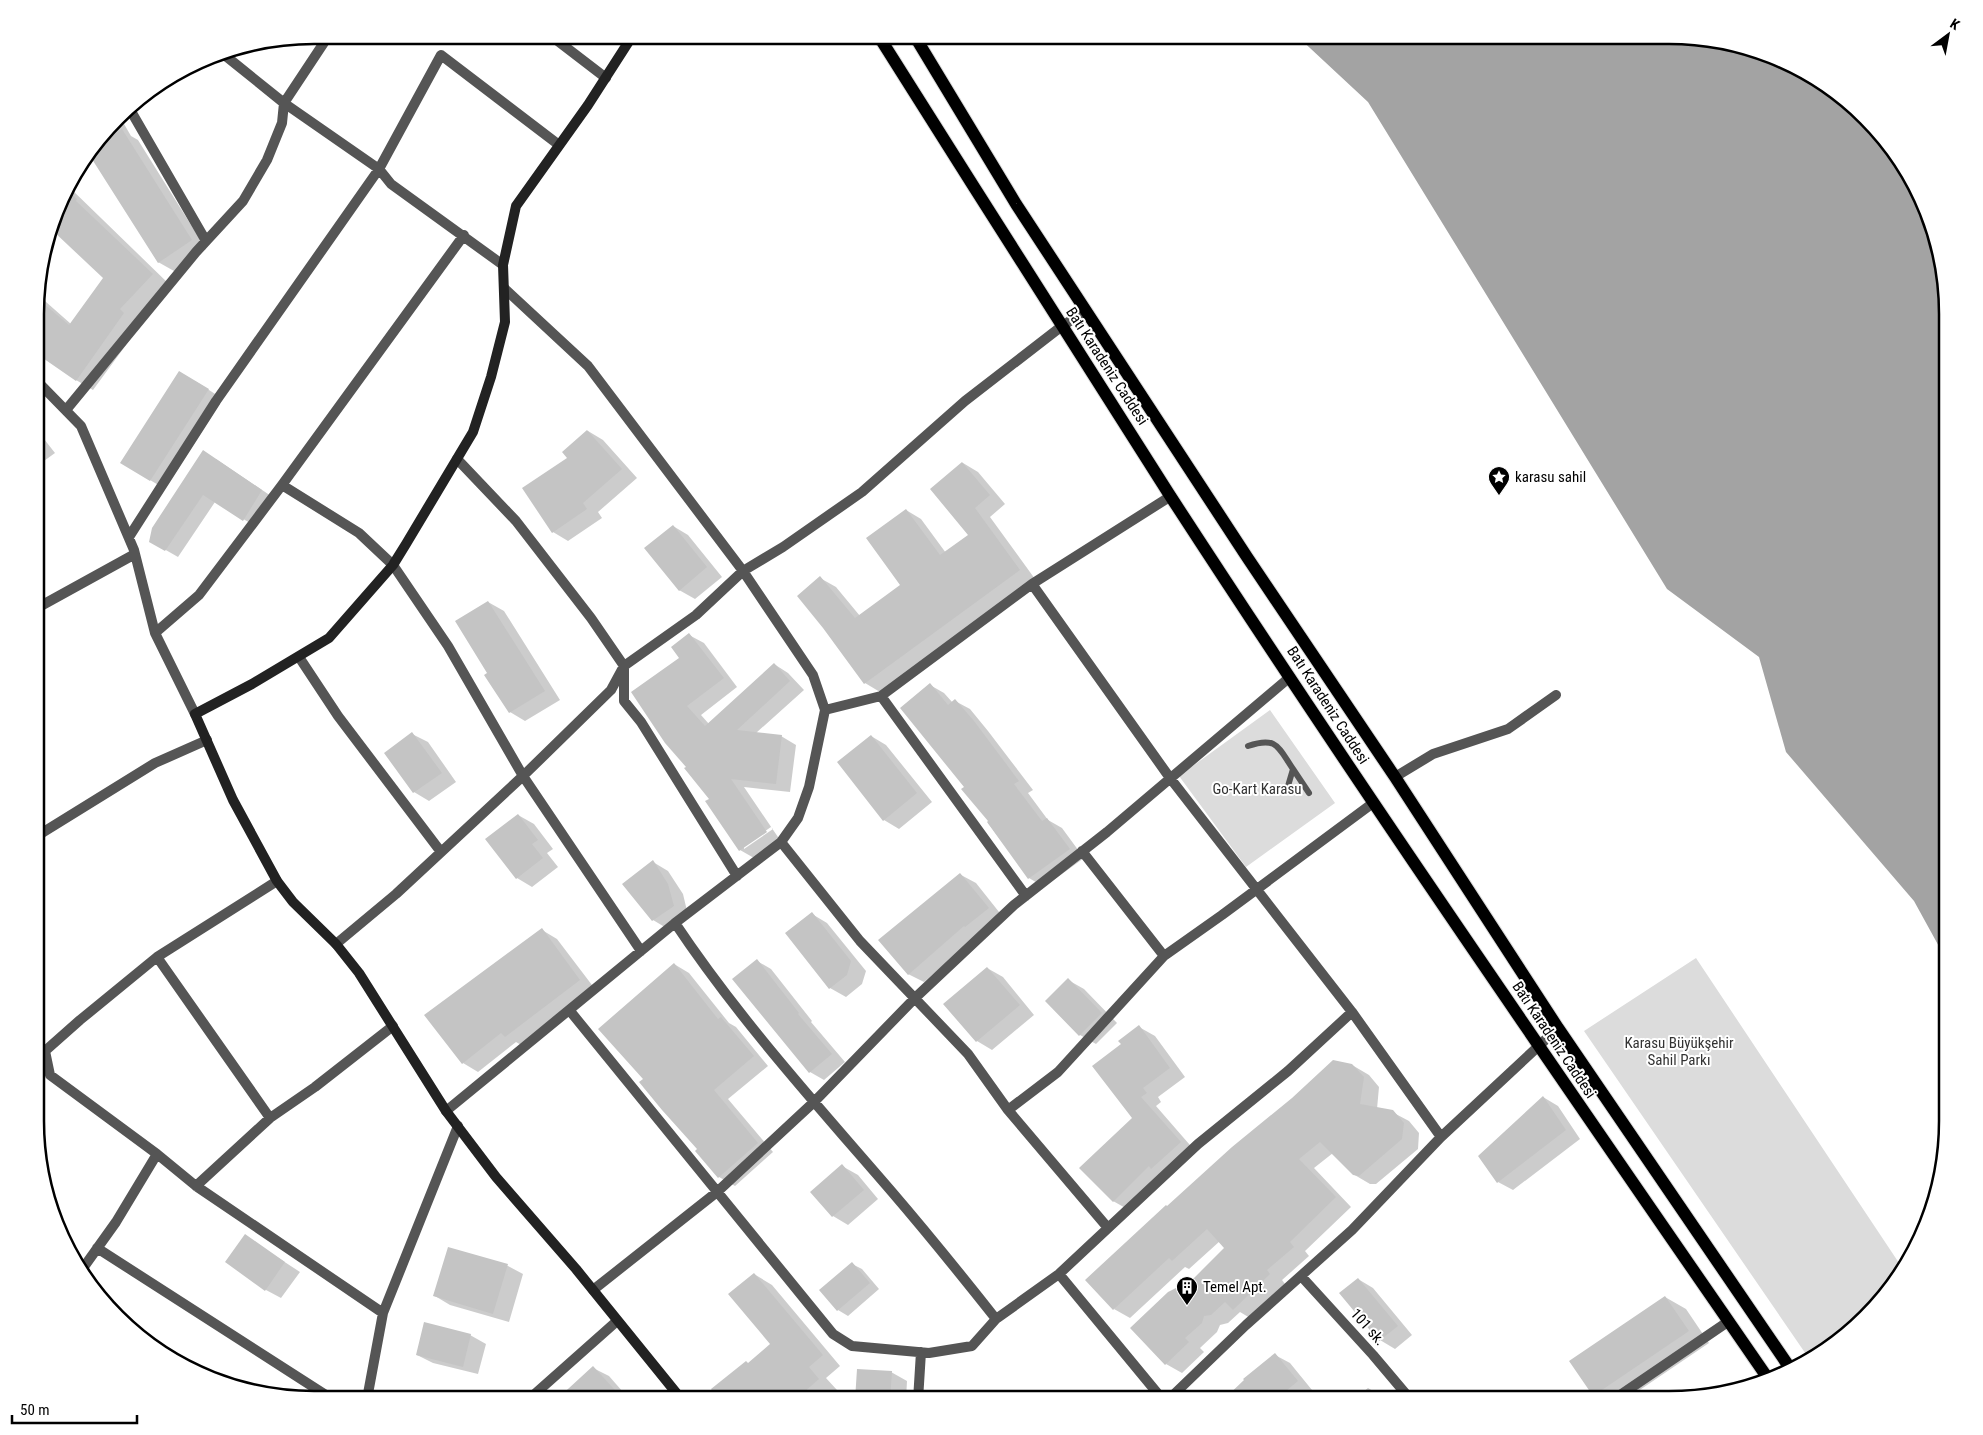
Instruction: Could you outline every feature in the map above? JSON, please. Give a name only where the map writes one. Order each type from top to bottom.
[{"type":"main road","name":"Batı Karadeniz Caddesi","points":[[884,44],[1171,496],[1290,677],[1538,1046],[1765,1374]]},
{"type":"main road","name":"Batı Karadeniz Caddesi","points":[[919,44],[1016,204],[1247,557],[1395,777],[1558,1028],[1787,1364]]},
{"type":"street","points":[[66,410],[206,241],[243,201],[267,160],[282,123],[284,103],[323,44]]},
{"type":"street","points":[[562,44],[606,78]]},
{"type":"street","points":[[195,714],[252,684],[329,638],[393,565],[473,432],[491,377],[505,322],[503,265],[516,206],[560,145],[627,44]]},
{"type":"street","points":[[129,537],[216,401],[379,169],[441,56],[560,145]]},
{"type":"street","points":[[228,58],[284,103],[379,169],[391,184],[503,265]]},
{"type":"street","points":[[133,114],[206,241]]},
{"type":"street","points":[[155,633],[199,595],[282,486],[464,235]]},
{"type":"street","points":[[446,1111],[675,923],[781,842],[798,818],[809,787],[825,710],[813,675],[744,571],[588,366],[504,288]]},
{"type":"street","points":[[336,944],[396,894],[523,776],[611,690],[624,666],[696,615],[744,571],[783,547],[862,492],[965,401],[1062,326],[1086,310]]},
{"type":"street","points":[[44,388],[81,426],[136,554],[155,633],[195,714],[233,800],[277,881],[294,902],[336,944],[359,972],[446,1111],[496,1177],[675,1391]]},
{"type":"street","points":[[456,459],[516,521],[591,618],[624,666],[624,701],[641,722],[737,876]]},
{"type":"street","points":[[282,486],[359,534],[393,565],[448,646],[523,776],[641,951]]},
{"type":"street","points":[[825,710],[881,696],[1032,584],[1171,496]]},
{"type":"street","points":[[44,604],[136,554]]},
{"type":"street","points":[[1032,584],[1170,778],[1352,1012],[1441,1136]]},
{"type":"street","points":[[299,657],[338,716],[441,852]]},
{"type":"street","points":[[592,1290],[718,1192],[814,1102],[915,998],[1026,896],[1290,677]]},
{"type":"street","points":[[1395,777],[1433,754],[1508,729],[1556,695]]},
{"type":"street","points":[[881,696],[1026,896]]},
{"type":"street","points":[[44,832],[155,763],[207,740]]},
{"type":"street","points":[[1008,1110],[1058,1072],[1164,956],[1374,803]]},
{"type":"street","points":[[781,842],[860,940],[968,1054],[1008,1110],[1108,1228]]},
{"type":"street","points":[[1082,851],[1164,956]]},
{"type":"street","points":[[277,881],[157,958],[80,1020],[46,1051],[50,1075],[157,1154],[196,1186],[383,1313]]},
{"type":"street","points":[[675,923],[702,963],[746,1021],[940,1249],[996,1319]]},
{"type":"street","points":[[157,958],[270,1118]]},
{"type":"street","points":[[570,1010],[833,1334],[852,1346],[929,1353],[972,1346],[996,1319],[1059,1274],[1198,1144],[1288,1072],[1352,1012]]},
{"type":"street","points":[[196,1186],[270,1118],[314,1087],[393,1026]]},
{"type":"street","points":[[1177,1391],[1246,1325],[1352,1230],[1441,1136],[1558,1028]]},
{"type":"street","points":[[369,1391],[383,1313],[458,1126]]},
{"type":"street","points":[[85,1265],[157,1154]]},
{"type":"street","points":[[98,1248],[320,1391]]},
{"type":"street","points":[[1059,1274],[1156,1391]]},
{"type":"street","name":"101 sk.","points":[[1301,1276],[1403,1391]]},
{"type":"street","points":[[538,1391],[617,1321]]},
{"type":"street","points":[[1626,1391],[1729,1321]]},
{"type":"street","points":[[919,1391],[921,1352]]},
{"type":"lane","points":[[1248,746],[1263,741],[1277,745],[1309,793]]},
{"type":"lane","points":[[1288,786],[1293,769]]},
{"type":"green space","name":"Go-Kart Karasu","points":[[1270,710],[1335,803],[1246,867],[1179,776]]},
{"type":"green space","name":"Karasu Büyükşehir Sahil Parkı","points":[[1696,958],[1899,1263],[1884,1286],[1834,1336],[1806,1354],[1584,1031]]},
{"type":"shaded area","points":[[1306,44],[1687,44],[1740,53],[1773,64],[1805,80],[1834,99],[1884,149],[1903,178],[1919,210],[1930,243],[1939,296],[1939,946],[1914,901],[1786,752],[1759,657],[1667,589],[1368,102]]},
{"type":"building","points":[[122,129],[192,240],[158,263],[92,159],[111,136]]},
{"type":"building","points":[[72,194],[77,199],[76,201],[153,274],[120,309],[124,313],[76,381],[44,359],[44,304],[69,325],[103,278],[56,234]]},
{"type":"building","points":[[179,371],[209,389],[150,481],[120,463]]},
{"type":"building","points":[[587,430],[622,469],[583,503],[587,509],[552,533],[522,488],[567,458],[562,452]]},
{"type":"building","points":[[203,450],[262,490],[243,521],[203,495],[165,551],[149,542],[152,528]]},
{"type":"building","points":[[962,462],[990,495],[975,508],[1020,570],[864,684],[797,596],[820,576],[855,618],[900,585],[866,538],[906,509],[940,555],[968,535],[930,489]]},
{"type":"building","points":[[673,525],[707,567],[679,591],[644,548]]},
{"type":"building","points":[[488,601],[545,691],[509,713],[484,675],[487,673],[455,621]]},
{"type":"building","points":[[689,633],[724,678],[687,706],[705,726],[774,663],[790,681],[737,730],[782,735],[776,784],[731,779],[767,832],[739,851],[705,801],[709,799],[684,768],[686,767],[665,743],[631,692],[679,658],[671,647]]},
{"type":"building","points":[[930,683],[948,705],[955,699],[974,721],[1019,781],[1014,784],[1042,821],[1047,818],[1070,849],[1028,879],[988,821],[961,789],[964,787],[900,708]]},
{"type":"building","points":[[412,732],[442,773],[413,793],[384,753]]},
{"type":"building","points":[[871,735],[917,793],[883,821],[837,762]]},
{"type":"building","points":[[518,814],[538,840],[532,844],[543,858],[516,879],[485,839]]},
{"type":"building","points":[[653,860],[668,884],[674,906],[652,921],[622,884]]},
{"type":"building","points":[[960,873],[989,908],[964,926],[908,975],[878,940]]},
{"type":"building","points":[[812,912],[851,961],[847,975],[829,989],[785,933]]},
{"type":"building","points":[[542,928],[580,980],[505,1037],[501,1033],[462,1064],[424,1015]]},
{"type":"building","points":[[757,959],[798,1014],[832,1054],[809,1073],[732,979]]},
{"type":"building","points":[[674,963],[718,1019],[721,1017],[754,1056],[714,1090],[758,1143],[718,1178],[695,1151],[697,1149],[639,1082],[643,1079],[598,1029]]},
{"type":"building","points":[[987,967],[1020,1005],[976,1042],[943,1004]]},
{"type":"building","points":[[1068,978],[1102,1013],[1079,1036],[1045,1001]]},
{"type":"building","points":[[1139,1025],[1170,1068],[1143,1088],[1147,1093],[1141,1097],[1181,1142],[1151,1169],[1149,1166],[1113,1202],[1079,1168],[1132,1118],[1092,1066],[1121,1044],[1118,1041]]},
{"type":"building","points":[[1333,1060],[1352,1064],[1364,1077],[1360,1104],[1393,1110],[1404,1123],[1402,1139],[1359,1176],[1353,1175],[1320,1142],[1299,1159],[1336,1197],[1290,1242],[1294,1247],[1267,1270],[1270,1274],[1233,1310],[1225,1302],[1211,1315],[1204,1316],[1202,1323],[1185,1338],[1189,1342],[1165,1365],[1130,1328],[1168,1292],[1188,1284],[1224,1248],[1207,1229],[1172,1261],[1169,1258],[1113,1310],[1085,1280],[1166,1205],[1292,1098]]},
{"type":"building","points":[[1543,1096],[1566,1130],[1497,1183],[1478,1156]]},
{"type":"building","points":[[842,1164],[864,1190],[832,1217],[810,1192]]},
{"type":"building","points":[[245,1234],[285,1262],[265,1291],[225,1262]]},
{"type":"building","points":[[448,1247],[508,1264],[493,1314],[433,1296]]},
{"type":"building","points":[[852,1262],[870,1283],[837,1311],[819,1290]]},
{"type":"building","points":[[754,1273],[823,1355],[809,1367],[819,1379],[805,1391],[712,1391],[711,1389],[746,1361],[748,1363],[770,1344],[728,1294]]},
{"type":"building","points":[[1358,1278],[1398,1326],[1379,1341],[1339,1293]]},
{"type":"building","points":[[1665,1296],[1689,1331],[1600,1391],[1590,1391],[1569,1361]]},
{"type":"building","points":[[424,1322],[471,1334],[463,1367],[416,1355]]},
{"type":"building","points":[[1275,1353],[1298,1381],[1286,1391],[1232,1391],[1243,1379]]},
{"type":"building","points":[[593,1366],[616,1391],[566,1391]]},
{"type":"building","points":[[857,1369],[892,1371],[891,1391],[856,1391]]},
{"type":"place","name":"karasu sahil","points":[[1499,496]]},
{"type":"place","name":"Temel Apt.","points":[[1187,1306]]}]
